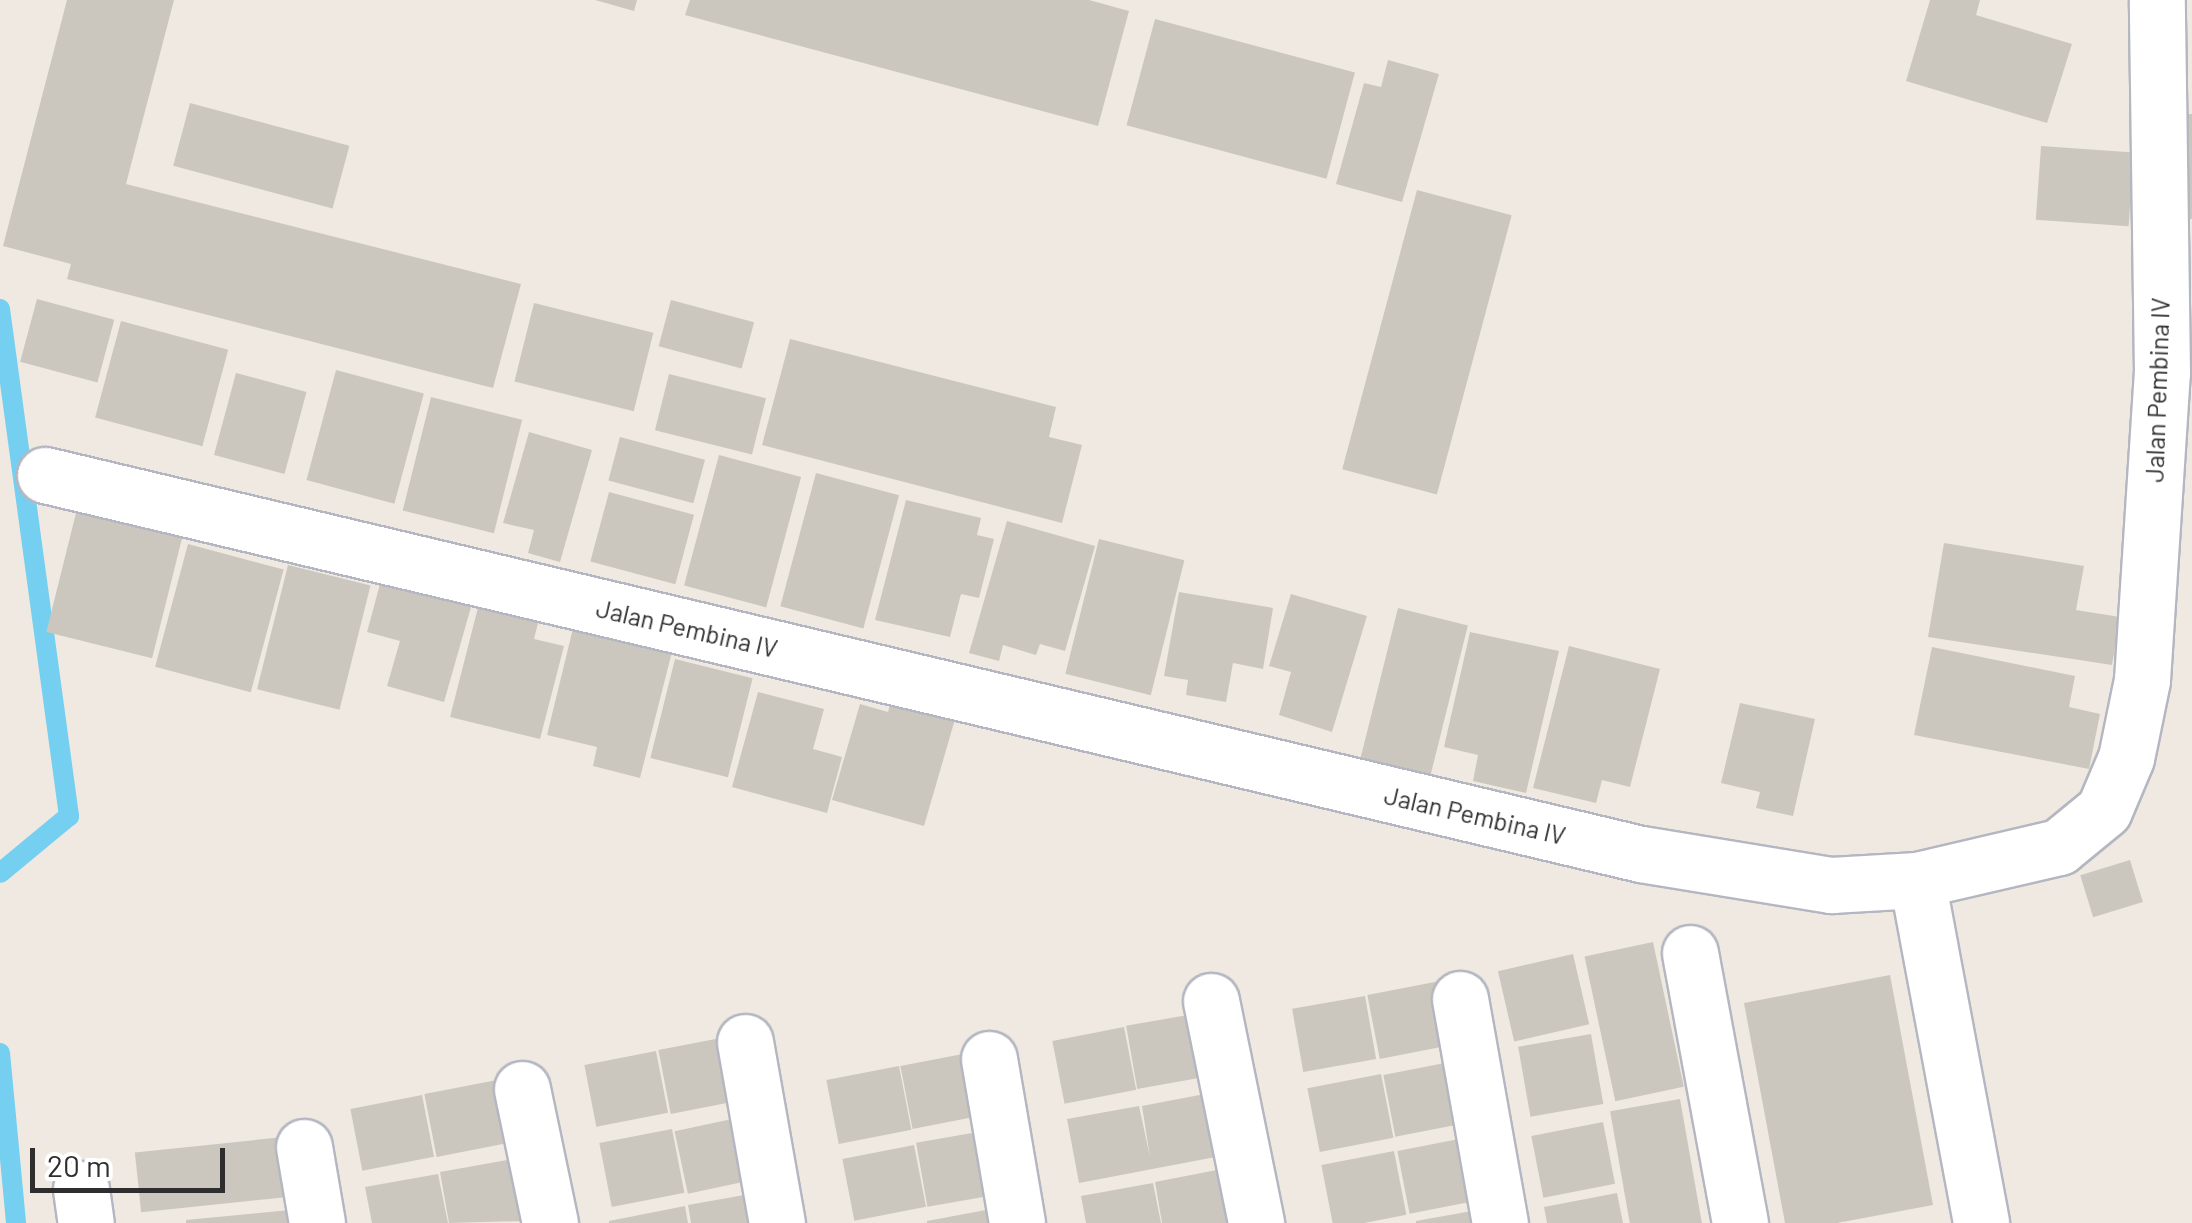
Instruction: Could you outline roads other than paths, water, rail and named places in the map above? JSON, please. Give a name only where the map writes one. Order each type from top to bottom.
[{"type":"street","name":"Jalan Pembina IV","points":[[46,475],[1641,854],[1831,885],[1917,880],[2059,847],[2104,810],[2126,758],[2142,680],[2162,373],[2158,0]]},
{"type":"street","points":[[1917,880],[1982,1223]]},
{"type":"street","points":[[1690,953],[1740,1223]]},
{"type":"street","points":[[1460,999],[1500,1223]]},
{"type":"street","points":[[1212,1001],[1256,1223]]},
{"type":"street","points":[[745,1042],[777,1223]]},
{"type":"street","points":[[989,1059],[1017,1223]]},
{"type":"street","points":[[522,1090],[550,1223]]},
{"type":"street","points":[[304,1147],[318,1223]]},
{"type":"waterway","points":[[0,309],[69,816],[0,873]]},
{"type":"waterway","points":[[0,1053],[16,1223]]}]
